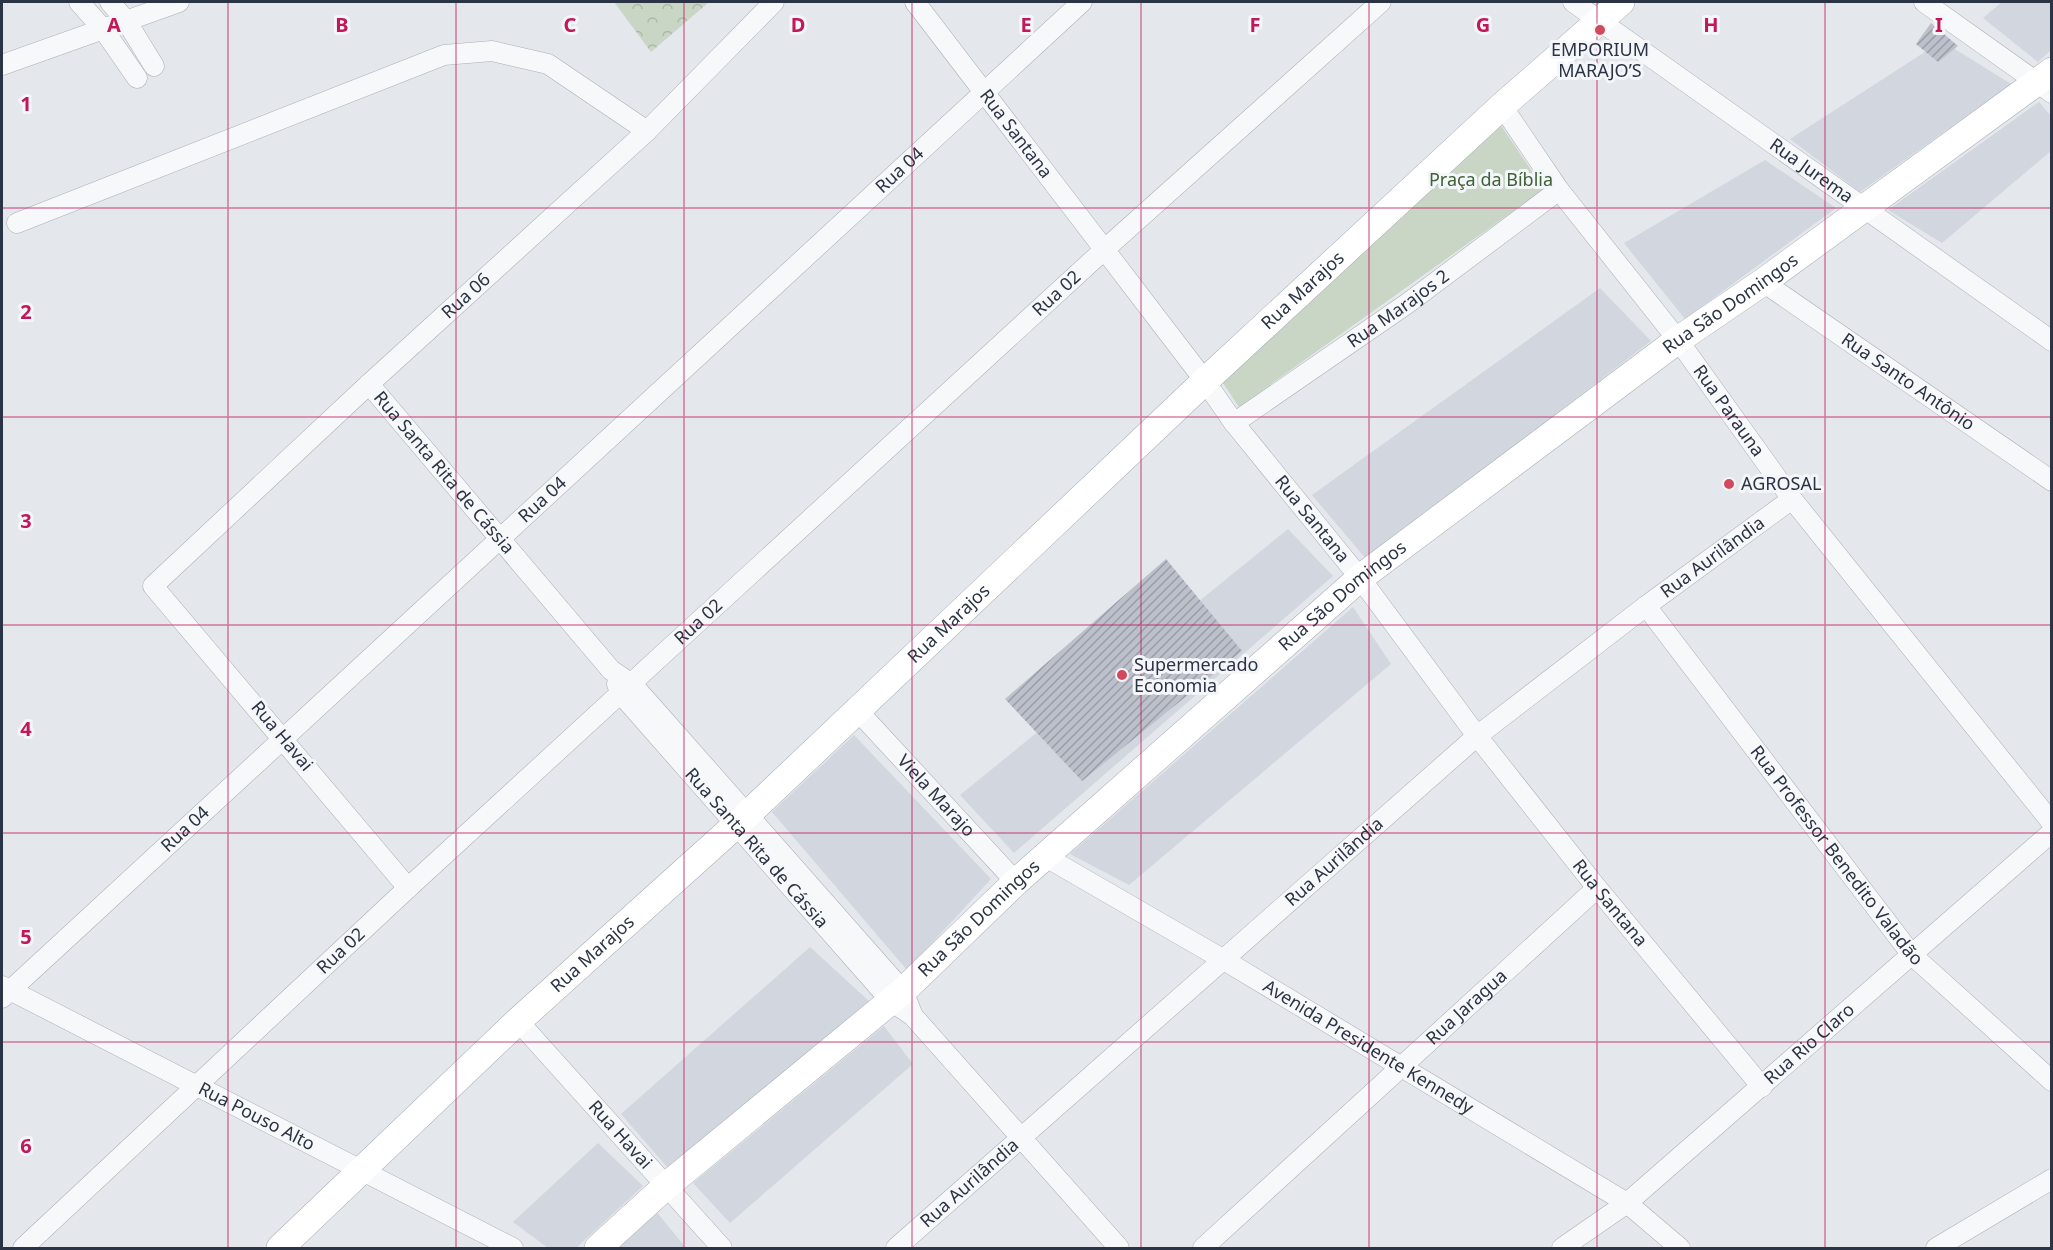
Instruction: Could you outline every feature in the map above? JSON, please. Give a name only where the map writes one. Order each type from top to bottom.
[{"type":"street","points":[[79,2],[103,29],[137,78]]},
{"type":"street","points":[[110,2],[128,22],[154,66]]},
{"type":"street","points":[[2,65],[179,2]]},
{"type":"street","name":"Rua 06","points":[[153,586],[369,384],[647,131],[774,2]]},
{"type":"street","name":"Rua Santana","points":[[915,2],[983,94],[1105,249],[1234,423],[1360,578],[1477,736],[1598,888],[1762,1087]]},
{"type":"street","name":"Rua 04","points":[[4,991],[1082,2]]},
{"type":"street","name":"Rua 02","points":[[23,1248],[408,888],[627,690],[1105,249],[1381,2]]},
{"type":"street","name":"Rua Jurema","points":[[1573,2],[2052,341]]},
{"type":"street","name":"Rua Marajos","points":[[280,1248],[519,1021],[741,820],[1205,381],[1502,106],[1621,2]]},
{"type":"street","points":[[1924,2],[2047,82]]},
{"type":"street","points":[[17,223],[444,55],[492,51],[548,64],[647,131]]},
{"type":"street","name":"Rua São Domingos","points":[[598,1248],[665,1186],[897,996],[1016,882],[1360,578],[1678,340],[1763,282],[1862,208],[2047,82]]},
{"type":"street","name":"Rua Parauna","points":[[1502,106],[1559,190],[1678,340],[1792,499],[2052,823]]},
{"type":"street","name":"Rua Marajos 2","points":[[1234,423],[1408,303],[1559,190]]},
{"type":"street","name":"Rua Santo Antônio","points":[[1763,282],[2052,481]]},
{"type":"street","name":"Rua Santa Rita de Cássia","points":[[369,384],[627,690],[1119,1248]]},
{"type":"street","name":"Rua Aurilândia","points":[[896,1248],[1477,736],[1646,606],[1792,499]]},
{"type":"street","name":"Rua Havai","points":[[153,586],[283,736],[408,888]]},
{"type":"street","name":"Rua Professor Benedito Valadão","points":[[1646,606],[1912,955],[2052,1081]]},
{"type":"street","name":"Viela Marajo","points":[[856,709],[1016,882]]},
{"type":"street","name":"Rua Rio Claro","points":[[1562,1248],[1627,1203],[2052,832]]},
{"type":"street","name":"Avenida Presidente Kennedy","points":[[1046,857],[1224,960],[1627,1203],[1680,1248]]},
{"type":"street","name":"Rua Jaragua","points":[[1203,1248],[1598,888]]},
{"type":"street","name":"Rua Pouso Alto","points":[[4,991],[513,1248]]},
{"type":"street","name":"Rua Havai","points":[[519,1021],[722,1248]]},
{"type":"street","points":[[1936,1248],[2052,1179]]},
{"type":"shaded area","points":[[2002,2],[2051,2],[2051,50],[2038,62],[1983,18]]},
{"type":"shaded area","points":[[1942,41],[2011,84],[1860,192],[1790,139]]},
{"type":"shaded area","points":[[2039,102],[2051,116],[2051,151],[1942,243],[1888,210]]},
{"type":"shaded area","points":[[1765,160],[1836,208],[1685,319],[1624,243]]},
{"type":"shaded area","points":[[1600,288],[1651,341],[1366,559],[1312,495]]},
{"type":"shaded area","points":[[1288,529],[1333,576],[1014,853],[960,795]]},
{"type":"shaded area","points":[[1353,607],[1391,664],[1129,885],[1070,854]]},
{"type":"shaded area","points":[[854,735],[991,879],[907,970],[772,812]]},
{"type":"shaded area","points":[[810,947],[869,1001],[668,1168],[621,1114]]},
{"type":"shaded area","points":[[884,1026],[913,1064],[730,1223],[693,1183]]},
{"type":"shaded area","points":[[598,1143],[643,1186],[576,1248],[548,1248],[513,1222]]},
{"type":"shaded area","points":[[655,1210],[686,1248],[612,1248]]},
{"type":"green space","points":[[614,2],[709,2],[651,52]]},
{"type":"green space","name":"Praça da Bíblia","points":[[1498,121],[1544,189],[1239,407],[1221,380]]},
{"type":"building","points":[[1931,23],[1958,46],[1938,62],[1916,44]]},
{"type":"building","name":"Supermercado Economia","points":[[1166,559],[1242,651],[1082,781],[1005,699]]},
{"type":"place","name":"EMPORIUM MARAJO’S","points":[[1600,30]]},
{"type":"place","name":"AGROSAL","points":[[1729,484]]},
{"type":"place","name":"Supermercado Economia","points":[[1122,675]]}]
